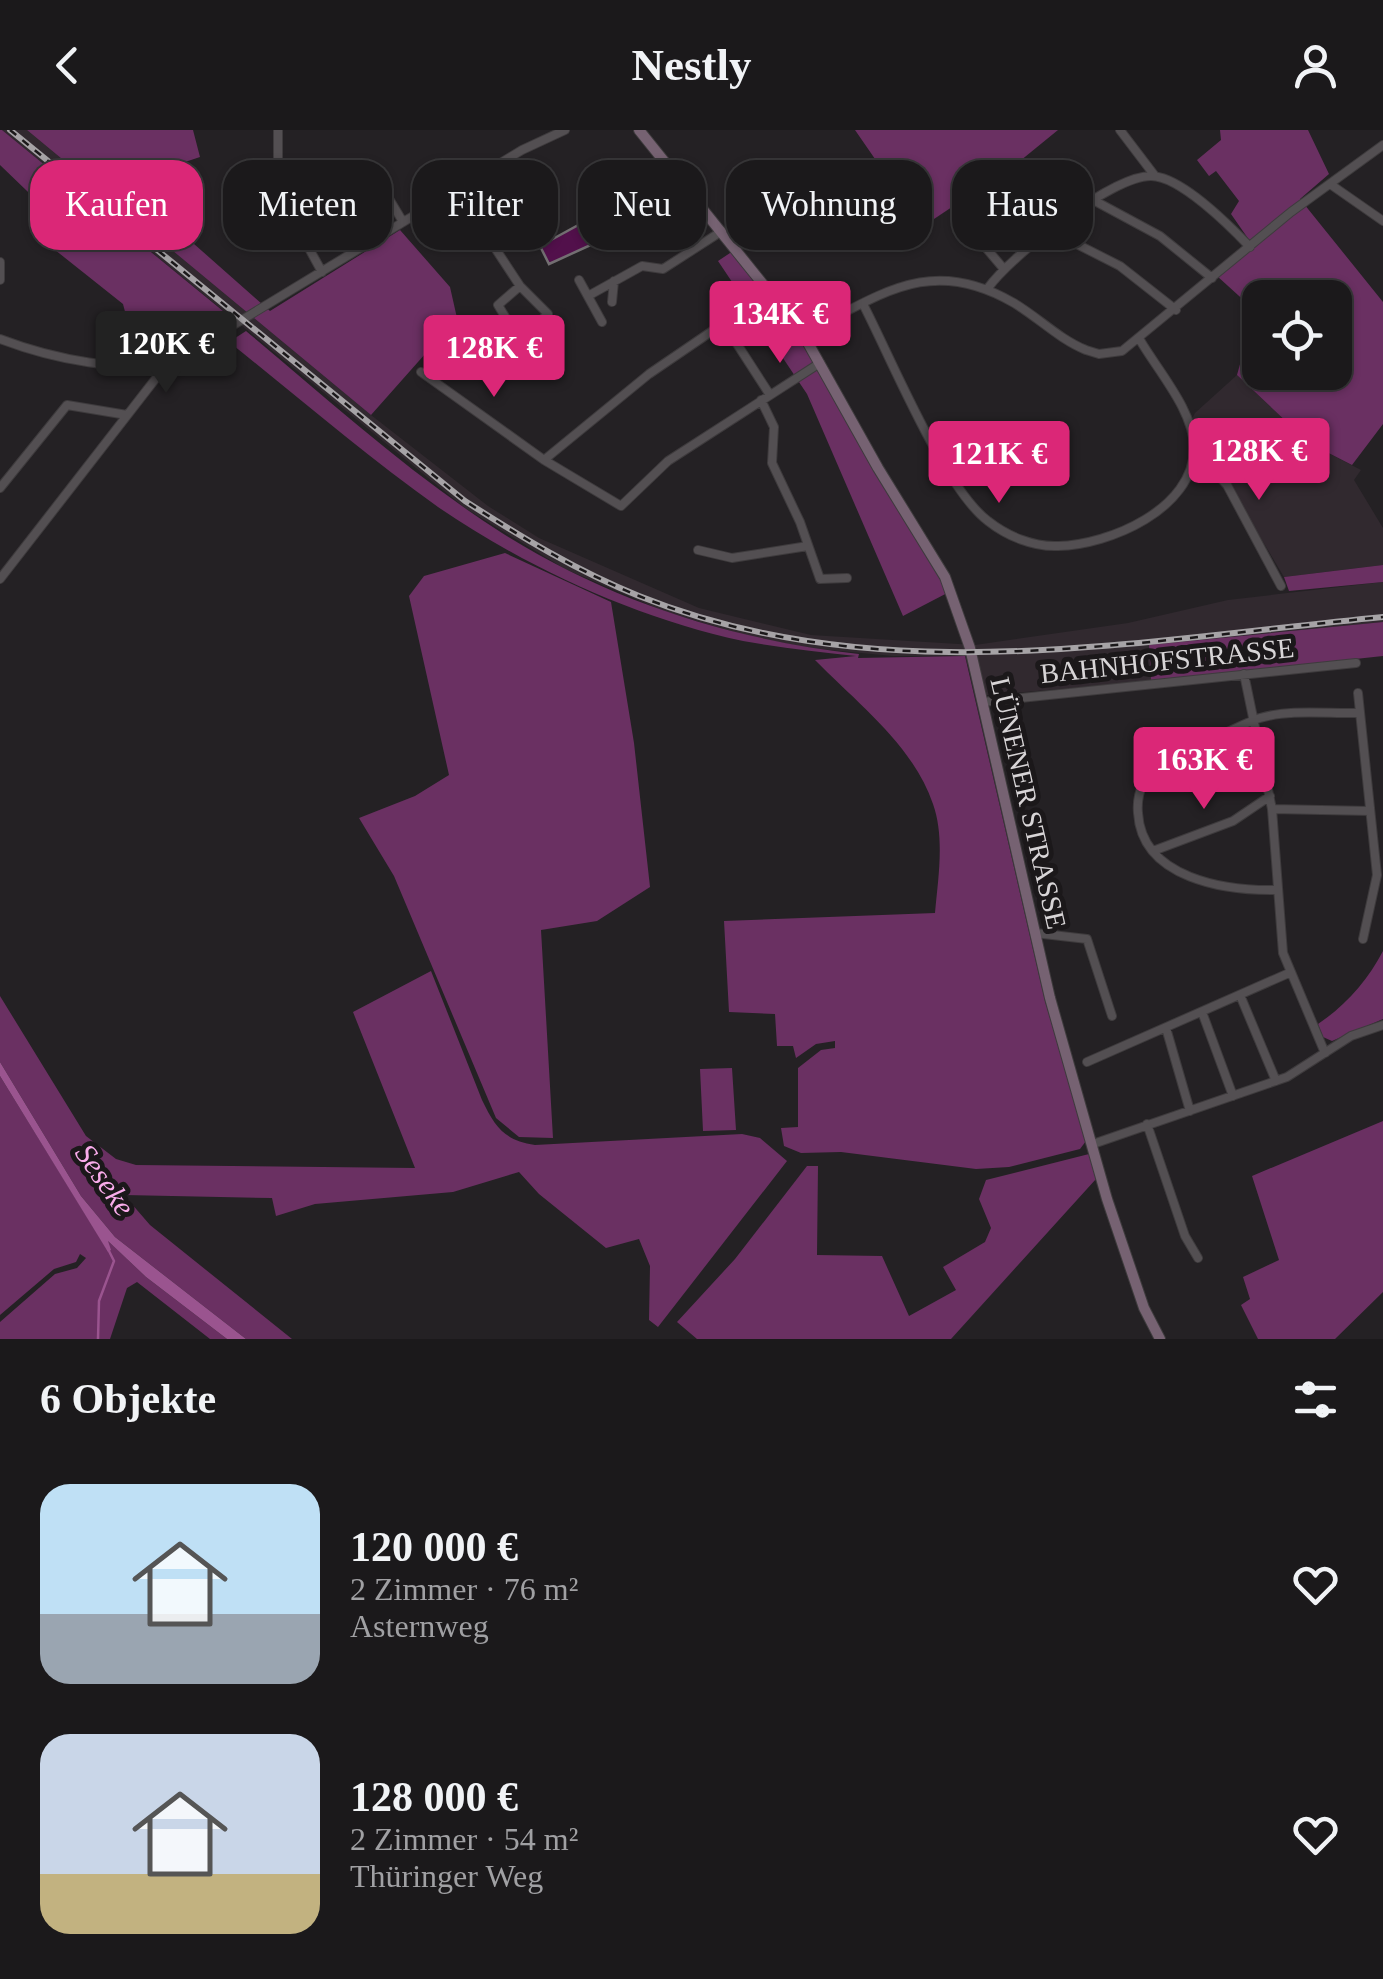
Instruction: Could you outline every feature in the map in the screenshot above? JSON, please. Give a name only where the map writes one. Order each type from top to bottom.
[{"type":"main road","name":"LÜNENER STRASSE","points":[[638,130],[803,334],[878,468],[946,577],[966,632],[1035,933],[1093,1144],[1144,1308],[1160,1339]]},
{"type":"street","points":[[278,130],[278,192],[322,272]]},
{"type":"street","points":[[505,160],[564,130]]},
{"type":"street","points":[[1120,130],[1154,176],[1202,203],[1250,247]]},
{"type":"street","points":[[803,334],[904,286],[930,280],[957,280],[988,288],[1022,308],[1039,324],[1091,352],[1122,351],[1383,146]]},
{"type":"street","points":[[1094,201],[1133,179],[1154,176]]},
{"type":"street","points":[[1330,184],[1383,221]]},
{"type":"street","points":[[1094,201],[1160,236],[1212,278]]},
{"type":"street","points":[[392,204],[403,222]]},
{"type":"street","points":[[0,338],[86,362],[162,363],[179,358],[412,216]]},
{"type":"street","points":[[588,296],[642,266],[663,269],[722,232]]},
{"type":"street","points":[[497,250],[520,286],[548,314],[519,340],[498,305],[520,286]]},
{"type":"street","points":[[988,250],[1003,268]]},
{"type":"street","points":[[988,288],[1003,268],[1026,250]]},
{"type":"street","points":[[1089,250],[1120,266],[1176,310]]},
{"type":"street","points":[[0,262],[0,280]]},
{"type":"street","points":[[579,280],[602,322]]},
{"type":"street","points":[[612,302],[614,281]]},
{"type":"street","points":[[864,304],[960,491],[986,520],[1020,539],[1056,546],[1118,534],[1174,496],[1187,477],[1194,449]]},
{"type":"street","points":[[544,460],[649,374],[718,327],[728,330],[770,395]]},
{"type":"street","points":[[1140,340],[1185,416],[1194,449],[1238,503],[1281,586]]},
{"type":"street","points":[[421,372],[544,460],[620,506],[668,461],[820,362]]},
{"type":"street","points":[[0,579],[160,373],[162,363]]},
{"type":"street","points":[[761,400],[774,427],[772,463],[820,579],[846,578]]},
{"type":"street","points":[[0,488],[68,405],[128,415]]},
{"type":"street","points":[[0,465],[11,473]]},
{"type":"street","points":[[698,550],[732,558],[808,546]]},
{"type":"street","name":"BAHNHOFSTRASSE","points":[[983,702],[1356,664]]},
{"type":"street","points":[[1244,674],[1272,809],[1280,938],[1289,973],[1325,1053]]},
{"type":"street","points":[[1358,694],[1377,875],[1363,939]]},
{"type":"street","points":[[1277,890],[1240,890],[1203,882],[1174,869],[1153,851],[1138,817],[1140,791],[1152,769],[1173,752],[1255,720],[1360,713]]},
{"type":"street","points":[[1153,851],[1233,822],[1270,796]]},
{"type":"street","points":[[1272,809],[1370,811]]},
{"type":"street","points":[[1035,933],[1087,939],[1112,1016]]},
{"type":"street","points":[[1087,1062],[1289,973]]},
{"type":"street","points":[[1240,995],[1276,1081]]},
{"type":"street","points":[[1202,1012],[1233,1096]]},
{"type":"street","points":[[1093,1144],[1276,1081],[1351,1036],[1383,1024]]},
{"type":"street","points":[[1166,1028],[1190,1110]]},
{"type":"street","points":[[1148,1124],[1186,1236],[1198,1258]]},
{"type":"shaded area","points":[[2,130],[27,130],[63,160],[39,160]]},
{"type":"shaded area","points":[[2,130],[39,160],[30,160],[30,194],[0,165]]},
{"type":"shaded area","points":[[27,130],[193,130],[200,157],[191,160],[63,160]]},
{"type":"shaded area","points":[[855,130],[1058,130],[1021,160],[952,160],[952,207],[932,220],[932,160],[876,160]]},
{"type":"shaded area","points":[[1220,130],[1308,130],[1329,174],[1300,199],[1383,302],[1383,424],[1352,465],[1309,443],[1253,390],[1352,390],[1352,280],[1242,280],[1242,299],[1217,276],[1254,247],[1231,214],[1239,201],[1216,171],[1209,176],[1197,160],[1221,140]]},
{"type":"shaded area","points":[[400,230],[412,244],[412,250],[418,250],[450,287],[457,318],[371,415],[172,250],[201,250],[270,311],[368,250],[392,250],[392,235]]},
{"type":"shaded area","points":[[55,250],[149,250],[234,320],[187,345],[136,354],[123,304]]},
{"type":"shaded area","points":[[149,250],[172,250],[488,506],[539,538],[699,608],[811,635],[975,645],[1128,623],[1228,600],[1383,582],[1383,622],[1150,645],[1151,681],[977,696],[965,656],[893,656],[809,648],[751,637],[666,612],[565,569],[465,508]]},
{"type":"shaded area","points":[[741,250],[799,326],[953,590],[903,616],[807,394],[718,261]]},
{"type":"shaded area","points":[[246,331],[435,487],[502,533],[586,579],[719,628],[859,654],[858,658],[965,656],[1045,1001],[1086,1141],[1080,1149],[1009,1167],[976,1169],[841,1152],[801,1153],[784,1146],[781,1128],[798,1127],[798,1068],[821,1050],[835,1048],[835,1041],[816,1044],[796,1058],[793,1046],[777,1046],[775,1014],[729,1012],[724,921],[935,913],[939,831],[924,783],[898,744],[815,660],[856,656],[743,641],[703,631],[584,589],[508,551],[411,488],[229,342]]},
{"type":"shaded area","points":[[1237,375],[1242,380],[1242,390],[1253,390],[1309,443],[1361,470],[1354,480],[1383,528],[1383,565],[1284,577],[1191,421]]},
{"type":"shaded area","points":[[505,553],[611,602],[634,743],[650,887],[597,921],[541,930],[553,1138],[519,1137],[496,1118],[394,876],[359,818],[415,796],[449,775],[409,596],[424,576]]},
{"type":"shaded area","points":[[1383,565],[1383,582],[1289,591],[1284,577]]},
{"type":"shaded area","points":[[1383,622],[1383,656],[1151,681],[1149,645]]},
{"type":"shaded area","points":[[1383,951],[1383,1019],[1332,1041],[1323,1037],[1318,1024],[1355,992]]},
{"type":"shaded area","points":[[431,971],[482,1100],[508,1136],[535,1145],[742,1134],[760,1138],[787,1161],[658,1327],[649,1320],[650,1266],[639,1239],[606,1248],[539,1194],[519,1172],[453,1192],[315,1204],[276,1216],[272,1198],[124,1195],[150,1225],[292,1339],[246,1339],[115,1237],[81,1196],[0,1062],[0,996],[86,1136],[116,1159],[136,1165],[415,1168],[353,1012]]},
{"type":"shaded area","points":[[0,1062],[81,1196],[115,1237],[246,1339],[227,1339],[146,1277],[108,1241],[108,1252],[0,1076]]},
{"type":"shaded area","points":[[732,1068],[736,1130],[703,1131],[700,1069]]},
{"type":"shaded area","points":[[0,1076],[108,1251],[105,1238],[146,1277],[227,1339],[210,1339],[137,1282],[127,1288],[110,1339],[0,1339],[0,1322],[55,1274],[77,1268],[86,1258],[80,1254],[76,1262],[54,1269],[0,1315]]},
{"type":"shaded area","points":[[1383,1121],[1383,1292],[1335,1339],[1258,1339],[1241,1305],[1250,1299],[1243,1277],[1279,1260],[1252,1176]]},
{"type":"shaded area","points":[[1089,1154],[1096,1179],[951,1339],[697,1339],[677,1322],[735,1259],[807,1166],[818,1166],[817,1255],[882,1256],[909,1316],[956,1290],[943,1267],[985,1242],[991,1228],[979,1199],[986,1180]]},
{"type":"building","points":[[578,225],[580,250],[549,264],[542,250],[558,250],[558,236]]},
{"type":"waterway","points":[[98,1339],[99,1301],[114,1261],[108,1249]]},
{"type":"railway","points":[[10,130],[465,501],[550,553],[639,596],[729,625],[821,643],[914,651],[1007,652],[1101,646],[1383,617]]},
{"type":"water label","name":"Seseke","points":[[105,1180]]}]
